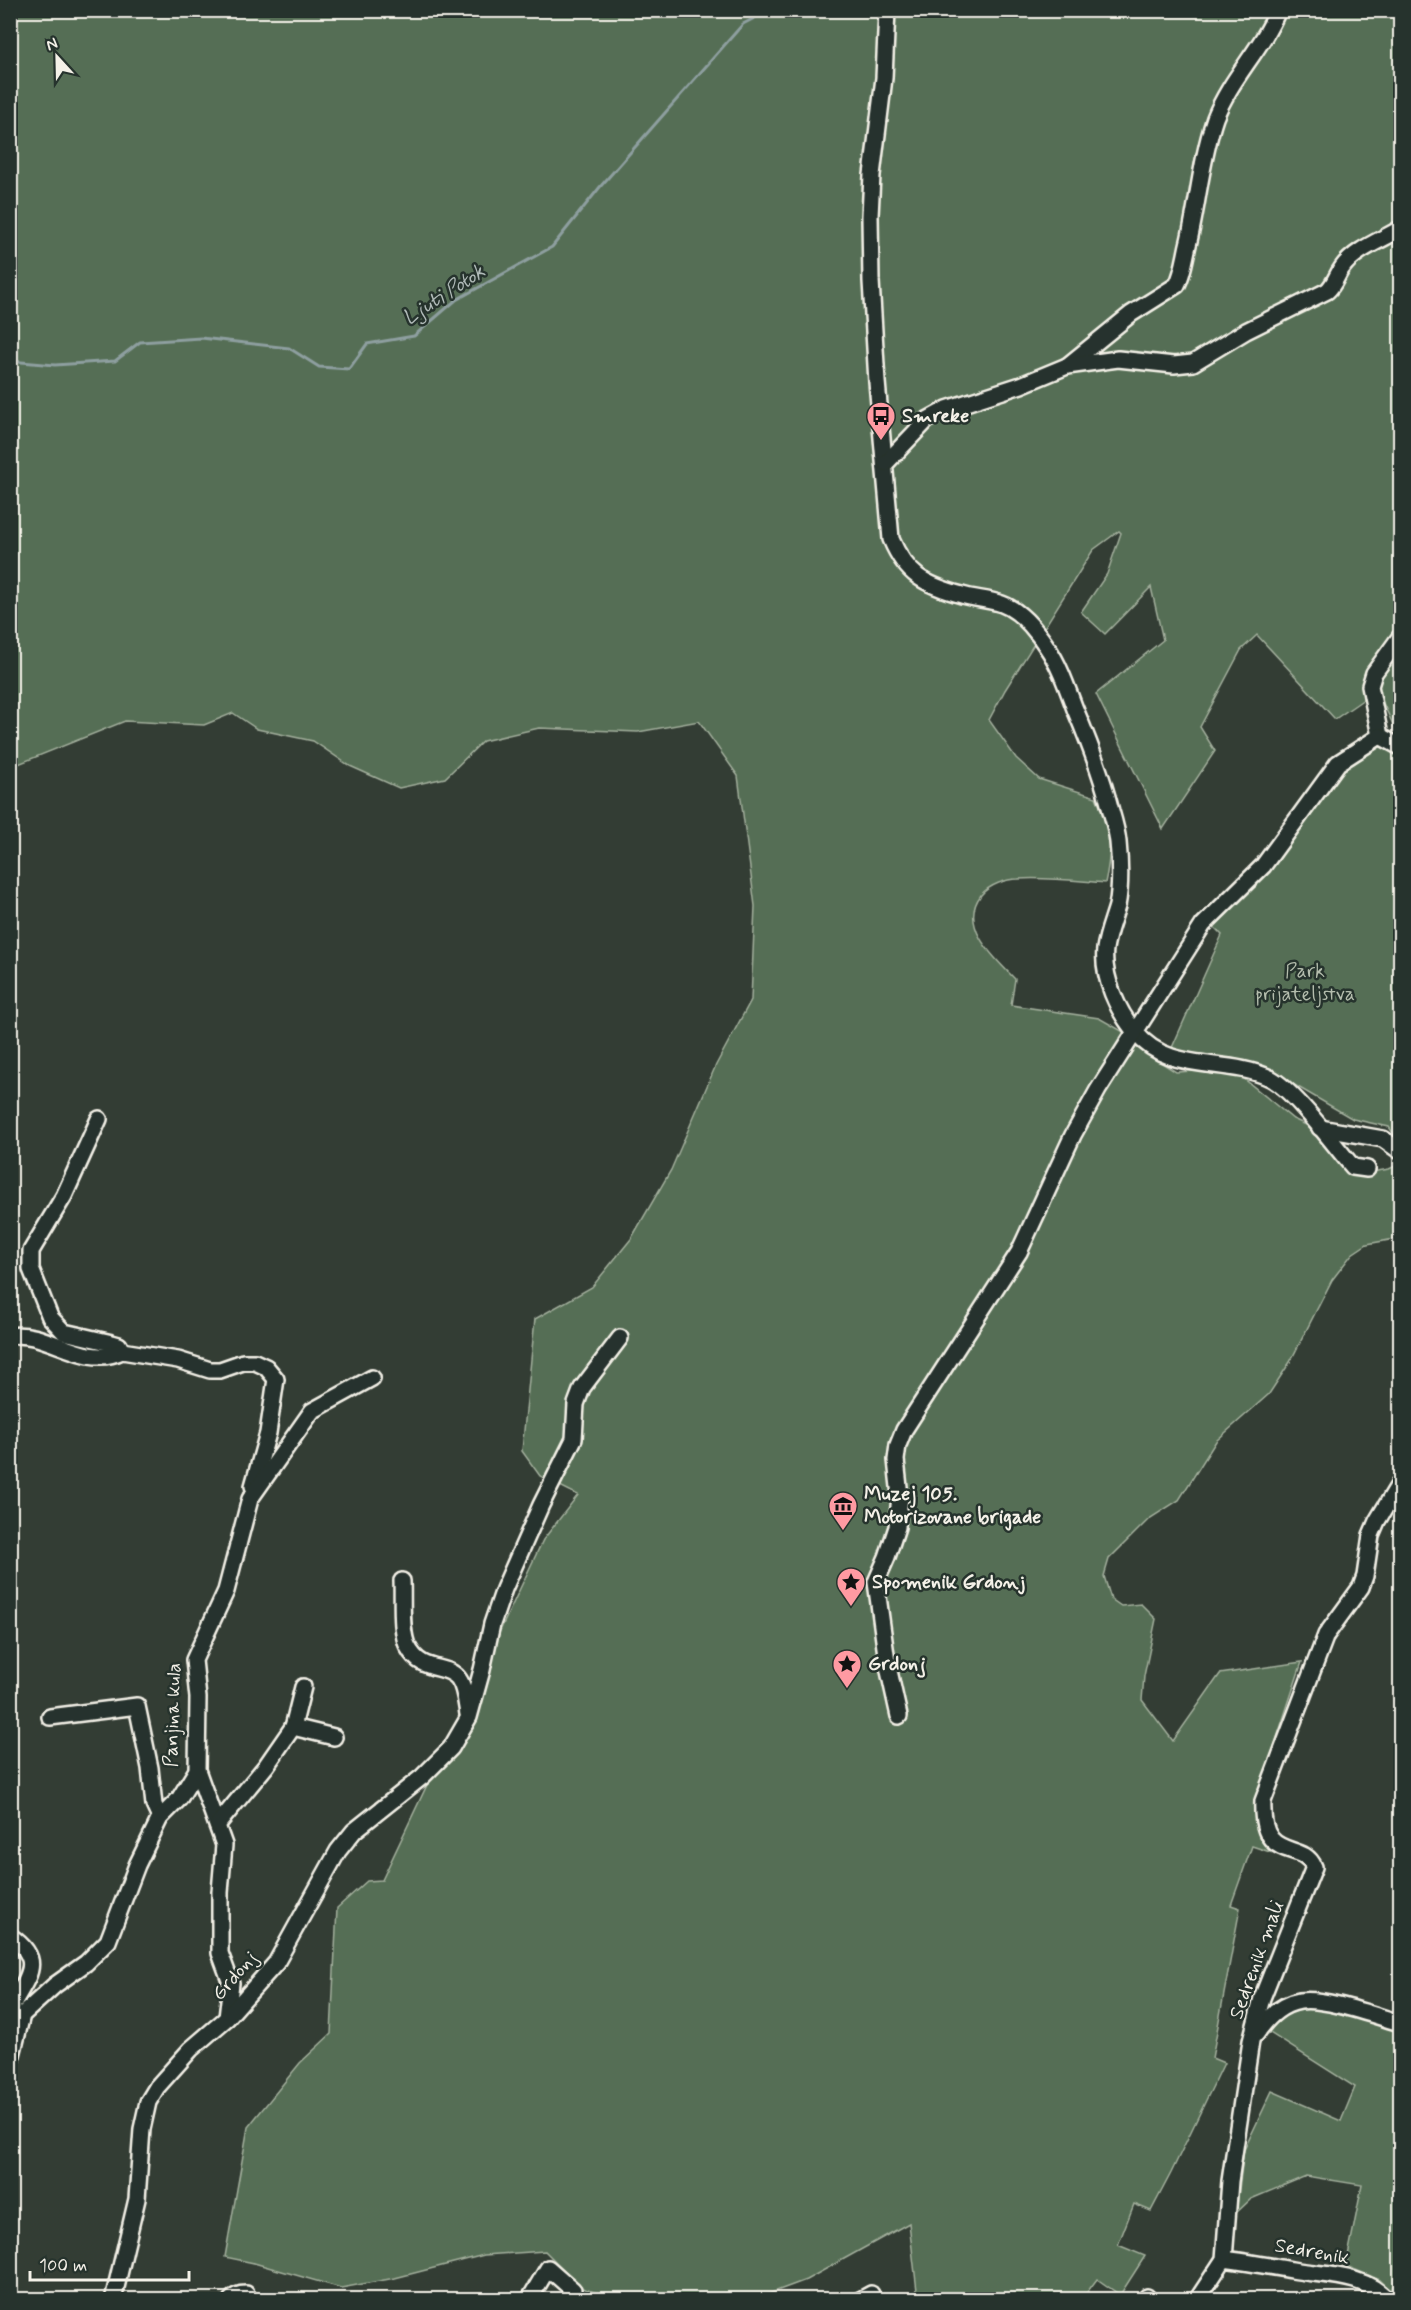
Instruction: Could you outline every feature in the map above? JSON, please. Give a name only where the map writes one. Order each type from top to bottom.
[{"type":"street","points":[[887,10],[884,78],[872,175],[871,281],[876,371],[886,463],[886,499],[891,539],[898,557],[912,573],[930,584],[962,595],[1004,604],[1030,624],[1056,660],[1106,790],[1118,840],[1117,905],[1110,924],[1105,952],[1109,983],[1136,1034],[1152,1048],[1171,1058],[1244,1068],[1273,1080],[1292,1097],[1353,1167],[1367,1169]]},
{"type":"street","points":[[1067,366],[1131,314],[1177,285],[1216,117],[1227,93],[1270,30],[1278,10]]},
{"type":"street","points":[[886,463],[936,414],[968,401],[1021,385],[1067,366],[1118,359],[1174,365],[1193,363],[1246,331],[1327,291],[1334,285],[1342,268],[1355,255],[1401,229]]},
{"type":"street","points":[[1401,637],[1374,673],[1370,686],[1380,736],[1401,747]]},
{"type":"street","points":[[899,1716],[887,1662],[876,1582],[897,1527],[900,1497],[896,1466],[898,1445],[904,1430],[1019,1252],[1073,1135],[1098,1090],[1136,1034],[1203,925],[1263,866],[1338,763],[1380,736]]},
{"type":"street","points":[[99,1119],[64,1196],[31,1251],[31,1269],[50,1317],[64,1332],[112,1342],[119,1345],[122,1351]]},
{"type":"street","points":[[1320,1128],[1383,1139],[1401,1151]]},
{"type":"street","points":[[10,1336],[24,1334],[35,1336],[67,1350],[95,1355],[116,1354],[122,1351],[178,1360],[210,1370],[220,1370],[243,1362],[255,1362],[266,1367],[276,1379],[268,1433],[250,1499]]},
{"type":"street","name":"Grdonj","points":[[113,2300],[138,2199],[142,2129],[148,2102],[157,2087],[191,2049],[227,2018],[276,1963],[338,1851],[354,1831],[422,1777],[451,1748],[469,1717],[492,1624],[504,1589],[541,1504],[574,1439],[576,1404],[582,1388],[620,1338]]},
{"type":"street","name":"Panjina kula","points":[[14,2015],[86,1963],[108,1941],[137,1865],[160,1818],[179,1799],[197,1770],[198,1698],[194,1660],[226,1591],[250,1499],[312,1411],[372,1378]]},
{"type":"street","name":"Sedrenik mali","points":[[1197,2300],[1224,2259],[1230,2181],[1251,2041],[1262,1998],[1314,1867],[1307,1857],[1277,1846],[1268,1834],[1262,1819],[1266,1792],[1326,1635],[1336,1618],[1361,1587],[1365,1576],[1371,1535],[1401,1483]]},
{"type":"street","points":[[402,1581],[407,1646],[419,1661],[430,1668],[448,1671],[457,1677],[463,1689],[469,1717]]},
{"type":"street","points":[[218,1824],[266,1766],[292,1727],[303,1687]]},
{"type":"street","points":[[51,1717],[137,1706],[150,1768],[154,1805],[160,1818]]},
{"type":"street","points":[[292,1727],[334,1737]]},
{"type":"street","points":[[197,1770],[224,1845],[220,1892],[220,1953],[231,1983],[227,2018]]},
{"type":"street","points":[[10,1936],[24,1945],[33,1962],[14,2015],[11,2058]]},
{"type":"street","points":[[1251,2041],[1264,2022],[1290,2004],[1300,2001],[1324,2003],[1401,2023]]},
{"type":"street","name":"Sedrenik","points":[[1224,2259],[1295,2271],[1338,2275],[1366,2284],[1382,2293],[1388,2300]]},
{"type":"street","points":[[529,2300],[548,2268],[573,2290]]},
{"type":"street","points":[[231,2300],[235,2295],[241,2294],[246,2294],[250,2300]]},
{"type":"green space","points":[[11,11],[1400,11],[1400,736],[1377,690],[1335,719],[1257,635],[1241,650],[1200,727],[1215,751],[1163,829],[1096,694],[1163,640],[1151,587],[1105,634],[1081,612],[1107,574],[1121,533],[1119,531],[1093,550],[1005,690],[989,720],[1016,758],[1039,779],[1096,797],[1108,830],[1110,849],[1105,883],[1013,879],[993,886],[981,895],[975,906],[976,929],[989,951],[1015,979],[1011,1005],[1099,1018],[1129,1035],[1149,1055],[1176,1072],[1212,1070],[1243,1078],[1293,1119],[1315,1129],[1372,1172],[1400,1164],[1400,1238],[1367,1244],[1352,1254],[1332,1280],[1290,1362],[1269,1394],[1216,1441],[1179,1500],[1149,1519],[1109,1559],[1104,1576],[1111,1599],[1121,1606],[1141,1604],[1156,1619],[1144,1676],[1142,1700],[1173,1741],[1220,1674],[1302,1662],[1257,1798],[1258,1826],[1262,1839],[1270,1852],[1252,1846],[1231,1905],[1240,1908],[1212,2058],[1224,2063],[1151,2211],[1134,2204],[1118,2245],[1145,2256],[1120,2295],[1097,2279],[1082,2299],[918,2299],[909,2223],[806,2280],[755,2299],[615,2299],[582,2288],[545,2251],[484,2255],[395,2278],[341,2288],[225,2257],[248,2127],[300,2063],[331,2034],[337,1908],[367,1881],[382,1880],[543,1540],[578,1495],[540,1476],[522,1451],[535,1319],[592,1287],[631,1239],[671,1170],[716,1065],[751,1000],[755,906],[738,776],[699,721],[638,732],[539,728],[483,741],[445,778],[399,788],[350,766],[313,741],[257,729],[233,713],[204,725],[125,721],[11,767]]},
{"type":"green space","name":"Park prijateljstva","points":[[1380,746],[1400,756],[1400,1143],[1389,1127],[1353,1119],[1267,1069],[1236,1059],[1171,1050],[1222,935],[1212,925],[1340,768]]},
{"type":"green space","points":[[1302,2004],[1400,2027],[1400,2266],[1391,2291],[1380,2280],[1346,2266],[1362,2185],[1306,2176],[1251,2199],[1236,2213],[1244,2150],[1272,2091],[1341,2121],[1355,2087],[1262,2028]]},
{"type":"green space","points":[[1400,2270],[1400,2295],[1398,2299],[1392,2293]]},
{"type":"waterway","name":"Ljuti Potok","points":[[10,361],[55,365],[115,361],[140,342],[201,338],[289,348],[319,367],[349,369],[367,344],[414,336],[456,300],[552,247],[600,187],[743,24],[770,10]]},
{"type":"place","name":"Smreke","points":[[881,442]]},
{"type":"place","name":"Muzej 105. Motorizovane brigade","points":[[843,1532]]},
{"type":"place","name":"Spomenik Grdonj","points":[[851,1608]]},
{"type":"place","name":"Grdonj","points":[[847,1690]]}]
